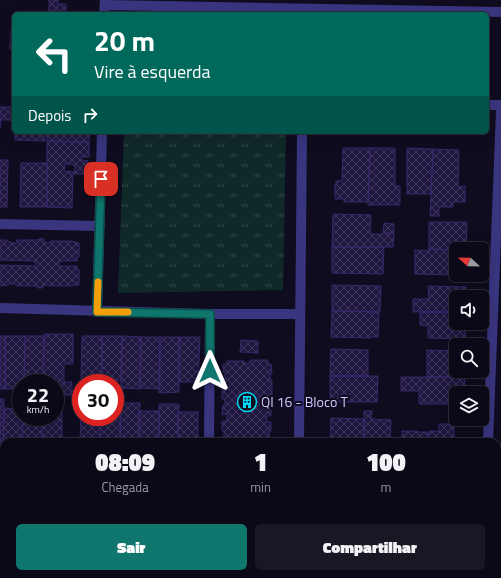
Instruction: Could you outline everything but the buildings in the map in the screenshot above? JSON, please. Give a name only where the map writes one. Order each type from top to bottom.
[{"type":"street","points":[[418,0],[418,11]]},
{"type":"street","points":[[104,6],[501,12]]},
{"type":"street","points":[[489,105],[501,105]]},
{"type":"street","points":[[488,438],[497,307],[501,111]]},
{"type":"street","points":[[97,312],[102,134]]},
{"type":"street","points":[[299,438],[302,134]]},
{"type":"street","points":[[0,224],[100,226]]},
{"type":"street","points":[[0,308],[97,312],[300,314]]},
{"type":"street","points":[[209,438],[210,314]]},
{"type":"green space","points":[[124,134],[286,134],[283,290],[118,293]]},
{"type":"slow traffic","points":[[98,282],[97,312],[128,312]]},
{"type":"place","name":"QI 16 - Bloco T","points":[[247,402]]},
{"type":"route","points":[[101,179],[97,312],[210,314],[210,371]]}]
